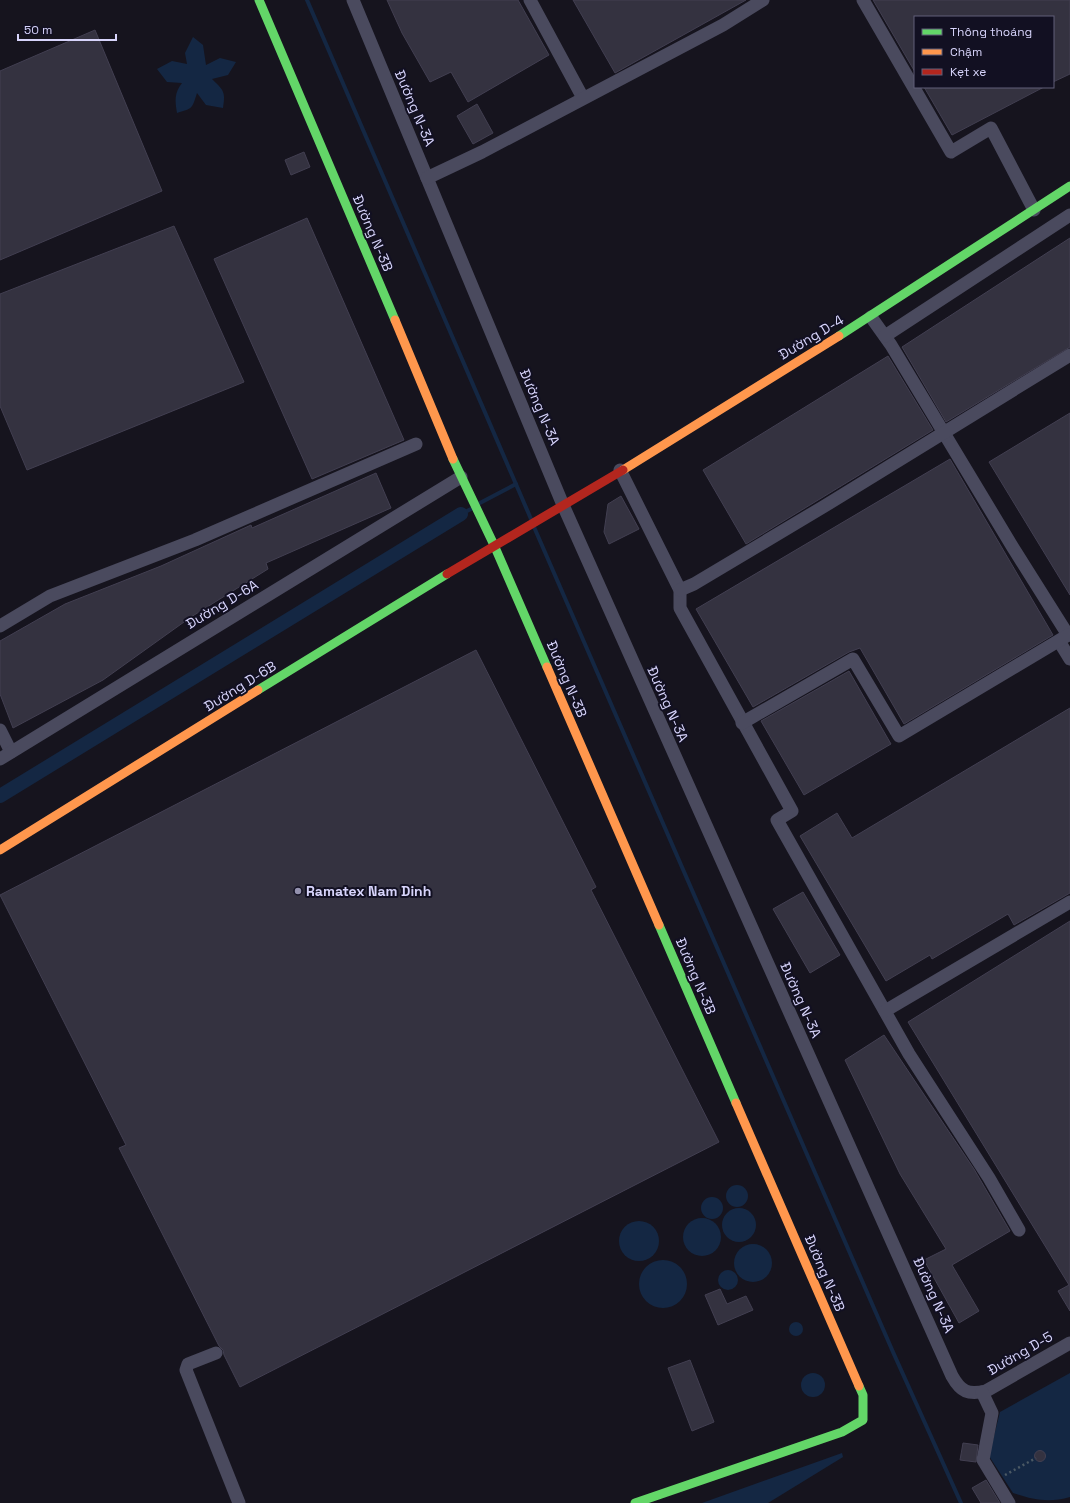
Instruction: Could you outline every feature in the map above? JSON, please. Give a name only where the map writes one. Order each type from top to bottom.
[{"type":"street","name":"Đường N-3B","points":[[259,0],[462,477],[494,545],[863,1395],[863,1420],[842,1432],[636,1503]]},
{"type":"street","name":"Đường N-3A","points":[[353,0],[563,505],[952,1376],[958,1386],[963,1390],[974,1394],[984,1392]]},
{"type":"street","points":[[530,0],[583,98]]},
{"type":"street","points":[[427,178],[723,25],[763,0]]},
{"type":"street","points":[[863,0],[914,87]]},
{"type":"street","points":[[915,88],[952,152],[991,128],[1034,210]]},
{"type":"street","name":"Đường D-4","points":[[519,530],[546,516],[871,317],[1070,186]]},
{"type":"street","points":[[885,336],[1070,215]]},
{"type":"street","points":[[871,317],[885,336],[944,432],[1066,636],[1070,659]]},
{"type":"street","points":[[680,590],[694,584],[726,565],[1070,355]]},
{"type":"street","points":[[0,626],[50,596],[195,540],[416,444]]},
{"type":"street","points":[[620,470],[680,590],[680,608],[742,723],[792,811],[776,820],[886,1011],[909,1054],[989,1178],[1020,1230]]},
{"type":"street","name":"Đường D-6A","points":[[5,755],[462,477]]},
{"type":"street","name":"Đường D-6B","points":[[0,850],[519,530]]},
{"type":"street","points":[[742,723],[853,660],[899,736],[1066,636]]},
{"type":"street","points":[[0,730],[5,755]]},
{"type":"street","points":[[886,1011],[1070,902]]},
{"type":"street","name":"Đường D-5","points":[[984,1392],[1070,1343]]},
{"type":"street","points":[[216,1352],[188,1364],[186,1370],[239,1503]]},
{"type":"street","points":[[984,1392],[992,1413],[983,1460],[1009,1503]]},
{"type":"path","points":[[1001,1477],[1036,1458]]},
{"type":"water","points":[[193,37],[203,45],[206,65],[220,58],[236,62],[228,75],[212,79],[223,91],[223,108],[206,105],[197,93],[192,107],[177,113],[176,97],[182,83],[167,82],[157,69],[172,61],[187,64],[185,53]]},
{"type":"water","points":[[737,1185],[745,1188],[748,1196],[745,1204],[737,1207],[729,1204],[726,1196],[729,1188]]},
{"type":"water","points":[[712,1197],[720,1200],[723,1208],[720,1216],[712,1219],[704,1216],[701,1208],[704,1200]]},
{"type":"water","points":[[736,1208],[742,1208],[751,1213],[755,1219],[755,1231],[751,1237],[742,1242],[736,1242],[727,1237],[722,1228],[722,1222],[727,1213]]},
{"type":"water","points":[[702,1218],[715,1224],[721,1237],[715,1250],[702,1256],[689,1250],[683,1237],[689,1224]]},
{"type":"water","points":[[639,1221],[653,1227],[659,1241],[653,1255],[639,1261],[625,1255],[619,1241],[625,1227]]},
{"type":"water","points":[[753,1244],[766,1250],[772,1263],[766,1276],[753,1282],[740,1276],[734,1263],[740,1250]]},
{"type":"water","points":[[663,1260],[672,1262],[680,1267],[685,1275],[687,1284],[685,1293],[680,1301],[672,1306],[663,1308],[654,1306],[646,1301],[641,1293],[639,1284],[641,1275],[646,1267],[654,1262]]},
{"type":"water","points":[[728,1270],[735,1273],[738,1280],[735,1287],[728,1290],[721,1287],[718,1280],[721,1273]]},
{"type":"water","points":[[793,1322],[799,1322],[803,1326],[803,1332],[799,1336],[793,1336],[789,1332],[789,1326]]},
{"type":"water","points":[[813,1373],[822,1376],[825,1385],[822,1394],[813,1397],[804,1394],[801,1385],[804,1376]]},
{"type":"water","points":[[1070,1373],[1070,1497],[1055,1500],[1042,1500],[1013,1493],[989,1456],[1000,1412]]},
{"type":"water","points":[[842,1453],[843,1457],[768,1503],[702,1503]]},
{"type":"building","points":[[387,0],[518,0],[549,55],[468,102],[451,72],[430,82],[402,33]]},
{"type":"building","points":[[573,0],[746,0],[615,73]]},
{"type":"building","points":[[873,0],[1070,0],[1070,74],[1054,82],[1054,16],[914,16],[914,70]]},
{"type":"building","points":[[95,30],[162,191],[0,260],[0,71]]},
{"type":"building","points":[[925,88],[1042,88],[952,135]]},
{"type":"building","points":[[477,104],[493,133],[473,144],[457,116]]},
{"type":"building","points":[[304,152],[310,167],[291,175],[285,160]]},
{"type":"building","points":[[307,218],[404,440],[312,479],[214,259]]},
{"type":"building","points":[[174,226],[244,382],[27,470],[0,406],[0,294]]},
{"type":"building","points":[[1070,238],[1070,347],[946,422],[902,347]]},
{"type":"building","points":[[888,356],[933,430],[746,544],[703,470]]},
{"type":"building","points":[[1070,413],[1070,595],[989,462]]},
{"type":"building","points":[[950,459],[1053,635],[904,724],[860,648],[849,652],[753,707],[696,609]]},
{"type":"building","points":[[376,473],[391,508],[266,563],[268,569],[191,617],[103,680],[13,728],[0,694],[0,641],[65,604],[161,566],[251,525],[252,528]]},
{"type":"building","points":[[621,496],[639,529],[609,544],[604,532],[608,504]]},
{"type":"building","points":[[476,650],[596,887],[591,890],[719,1142],[240,1387],[223,1350],[219,1346],[119,1148],[126,1145],[0,895]]},
{"type":"building","points":[[849,671],[891,744],[804,795],[761,721]]},
{"type":"building","points":[[1070,708],[1070,893],[1014,925],[1008,914],[932,959],[930,955],[886,981],[800,836],[837,813],[852,838]]},
{"type":"building","points":[[803,892],[840,955],[810,973],[773,909]]},
{"type":"building","points":[[1070,921],[1070,1311],[1058,1291],[1069,1285],[908,1022]]},
{"type":"building","points":[[884,1035],[974,1169],[1010,1231],[952,1265],[979,1311],[959,1323],[924,1260],[946,1249],[900,1174],[845,1060]]},
{"type":"building","points":[[720,1289],[727,1304],[746,1296],[753,1310],[718,1325],[705,1295]]},
{"type":"building","points":[[690,1360],[714,1422],[692,1431],[668,1368]]},
{"type":"building","points":[[963,1443],[978,1445],[976,1462],[960,1460]]},
{"type":"building","points":[[1038,1451],[1042,1451],[1044,1452],[1044,1460],[1038,1461],[1035,1458],[1035,1454]]},
{"type":"building","points":[[986,1480],[1000,1503],[981,1503],[972,1488]]},
{"type":"waterway","points":[[307,0],[531,519]]},
{"type":"waterway","points":[[478,504],[516,484]]},
{"type":"waterway","points":[[461,514],[471,509]]},
{"type":"waterway","points":[[0,796],[461,514]]},
{"type":"waterway","points":[[534,527],[893,1352],[961,1503]]},
{"type":"traffic: fast","points":[[259,0],[395,320]]},
{"type":"traffic: fast","points":[[839,336],[1070,186]]},
{"type":"traffic: fast","points":[[453,459],[494,545],[547,667]]},
{"type":"traffic: fast","points":[[258,690],[447,574]]},
{"type":"traffic: fast","points":[[659,925],[736,1103]]},
{"type":"traffic: fast","points":[[635,1503],[842,1432],[863,1420],[863,1395],[859,1386]]},
{"type":"traffic: slow","points":[[395,320],[453,459]]},
{"type":"traffic: slow","points":[[623,470],[839,336]]},
{"type":"traffic: slow","points":[[547,667],[659,925]]},
{"type":"traffic: slow","points":[[0,850],[258,690]]},
{"type":"traffic: slow","points":[[736,1103],[859,1386]]},
{"type":"traffic: jam","points":[[447,574],[623,470]]},
{"type":"place","name":"Ramatex Nam Dinh","points":[[298,891]]}]
